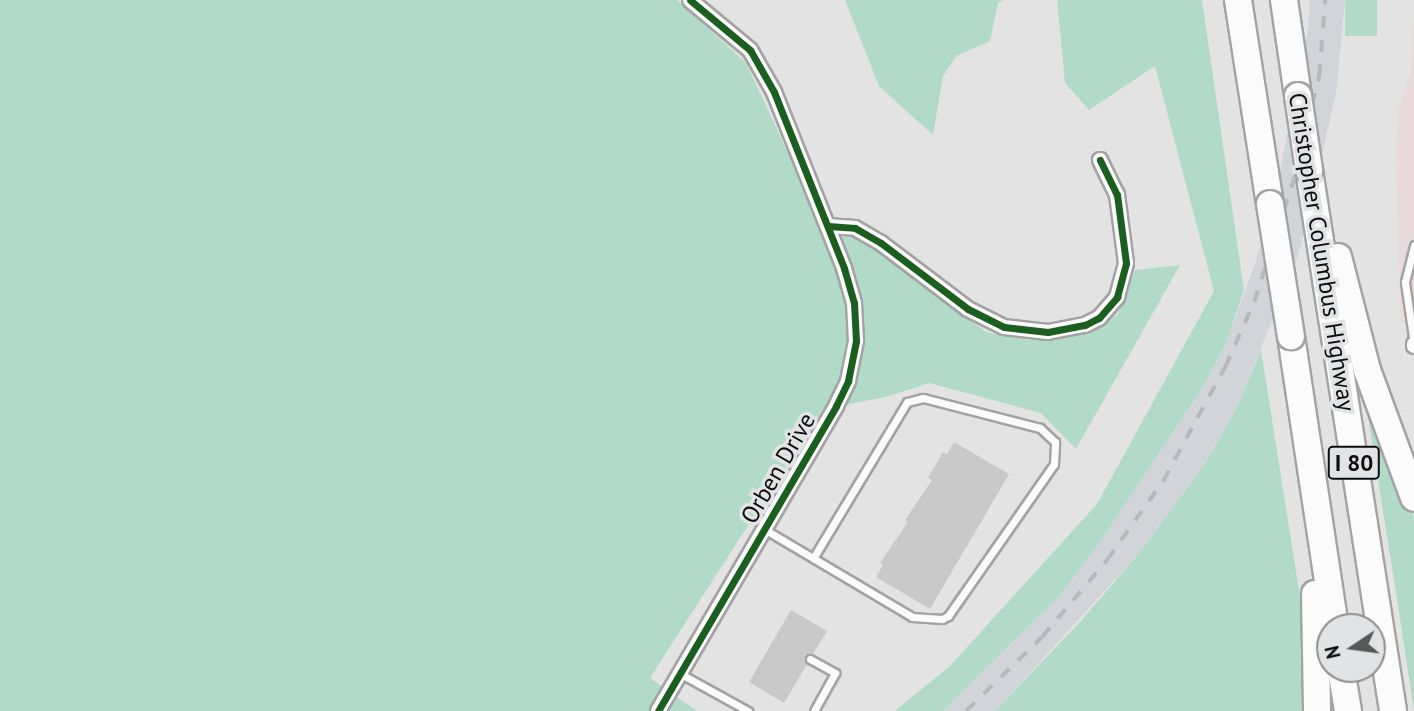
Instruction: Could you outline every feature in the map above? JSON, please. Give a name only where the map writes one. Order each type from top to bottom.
[{"type":"highway","name":"Christopher Columbus Highway","points":[[1238,0],[1333,613]]},
{"type":"highway","name":"Christopher Columbus Highway","points":[[1284,0],[1392,711]]},
{"type":"highway","points":[[1314,191],[1334,234],[1367,370],[1414,498]]},
{"type":"highway","points":[[1310,466],[1317,711]]},
{"type":"highway","points":[[1343,683],[1348,711]]},
{"type":"street","name":"Orben Drive","points":[[658,711],[836,407],[854,360],[854,303],[828,226],[762,69],[750,50],[735,35],[690,0]]},
{"type":"street","points":[[828,226],[855,228],[881,243],[968,309],[1004,327],[1048,332],[1085,325],[1109,309],[1124,279],[1126,263],[1117,195],[1100,160]]},
{"type":"lane","points":[[1414,245],[1405,282],[1414,345]]},
{"type":"lane","points":[[764,529],[912,617],[942,619],[948,616],[1054,464],[1055,442],[1041,428],[923,398],[906,402],[814,557]]},
{"type":"lane","points":[[810,659],[835,673],[814,711]]},
{"type":"lane","points":[[680,673],[748,711]]},
{"type":"shaded area","points":[[1310,0],[1345,0],[1336,94],[1298,256],[1238,405],[1207,461],[1141,551],[998,708],[995,711],[943,711],[1018,637],[1204,385],[1227,341],[1255,264],[1279,177],[1308,29]]},
{"type":"shaded area","points":[[1414,12],[1414,322],[1401,324],[1396,155],[1399,107],[1411,70]]},
{"type":"green space","points":[[0,0],[677,0],[746,63],[822,226],[841,237],[853,236],[873,248],[986,332],[1029,340],[1080,335],[1118,314],[1135,270],[1180,265],[1076,449],[1041,413],[929,383],[886,397],[823,409],[650,678],[697,711],[0,711]]},
{"type":"green space","points":[[845,0],[1003,0],[998,3],[990,41],[956,56],[943,76],[933,135],[879,86]]},
{"type":"green space","points":[[1057,0],[1202,0],[1244,290],[1227,341],[1204,385],[1099,543],[1058,597],[943,711],[895,711],[950,666],[1097,504],[1214,291],[1155,66],[1089,110],[1065,83]]},
{"type":"green space","points":[[1345,0],[1377,0],[1377,36],[1345,36]]},
{"type":"green space","points":[[1261,350],[1304,622],[1304,711],[995,711],[1080,622],[1141,551],[1207,461],[1238,405]]},
{"type":"green space","points":[[1362,380],[1414,518],[1414,711],[1395,586]]},
{"type":"building","points":[[954,442],[1009,474],[930,609],[876,577],[883,565],[880,563],[932,480],[928,478],[943,452],[947,454]]},
{"type":"building","points":[[791,610],[827,631],[813,654],[805,655],[807,664],[784,703],[749,682]]},
{"type":"railway","points":[[966,711],[1042,637],[1107,560],[1163,481],[1225,367],[1254,302],[1295,175],[1319,76],[1325,0]]},
{"type":"cycle path","points":[[658,711],[836,406],[848,381],[856,341],[854,303],[844,268],[774,92],[750,50],[690,0]]},
{"type":"cycle path","points":[[828,226],[855,228],[881,243],[968,309],[1004,327],[1048,332],[1085,325],[1099,318],[1117,297],[1126,263],[1117,195],[1100,160]]}]
